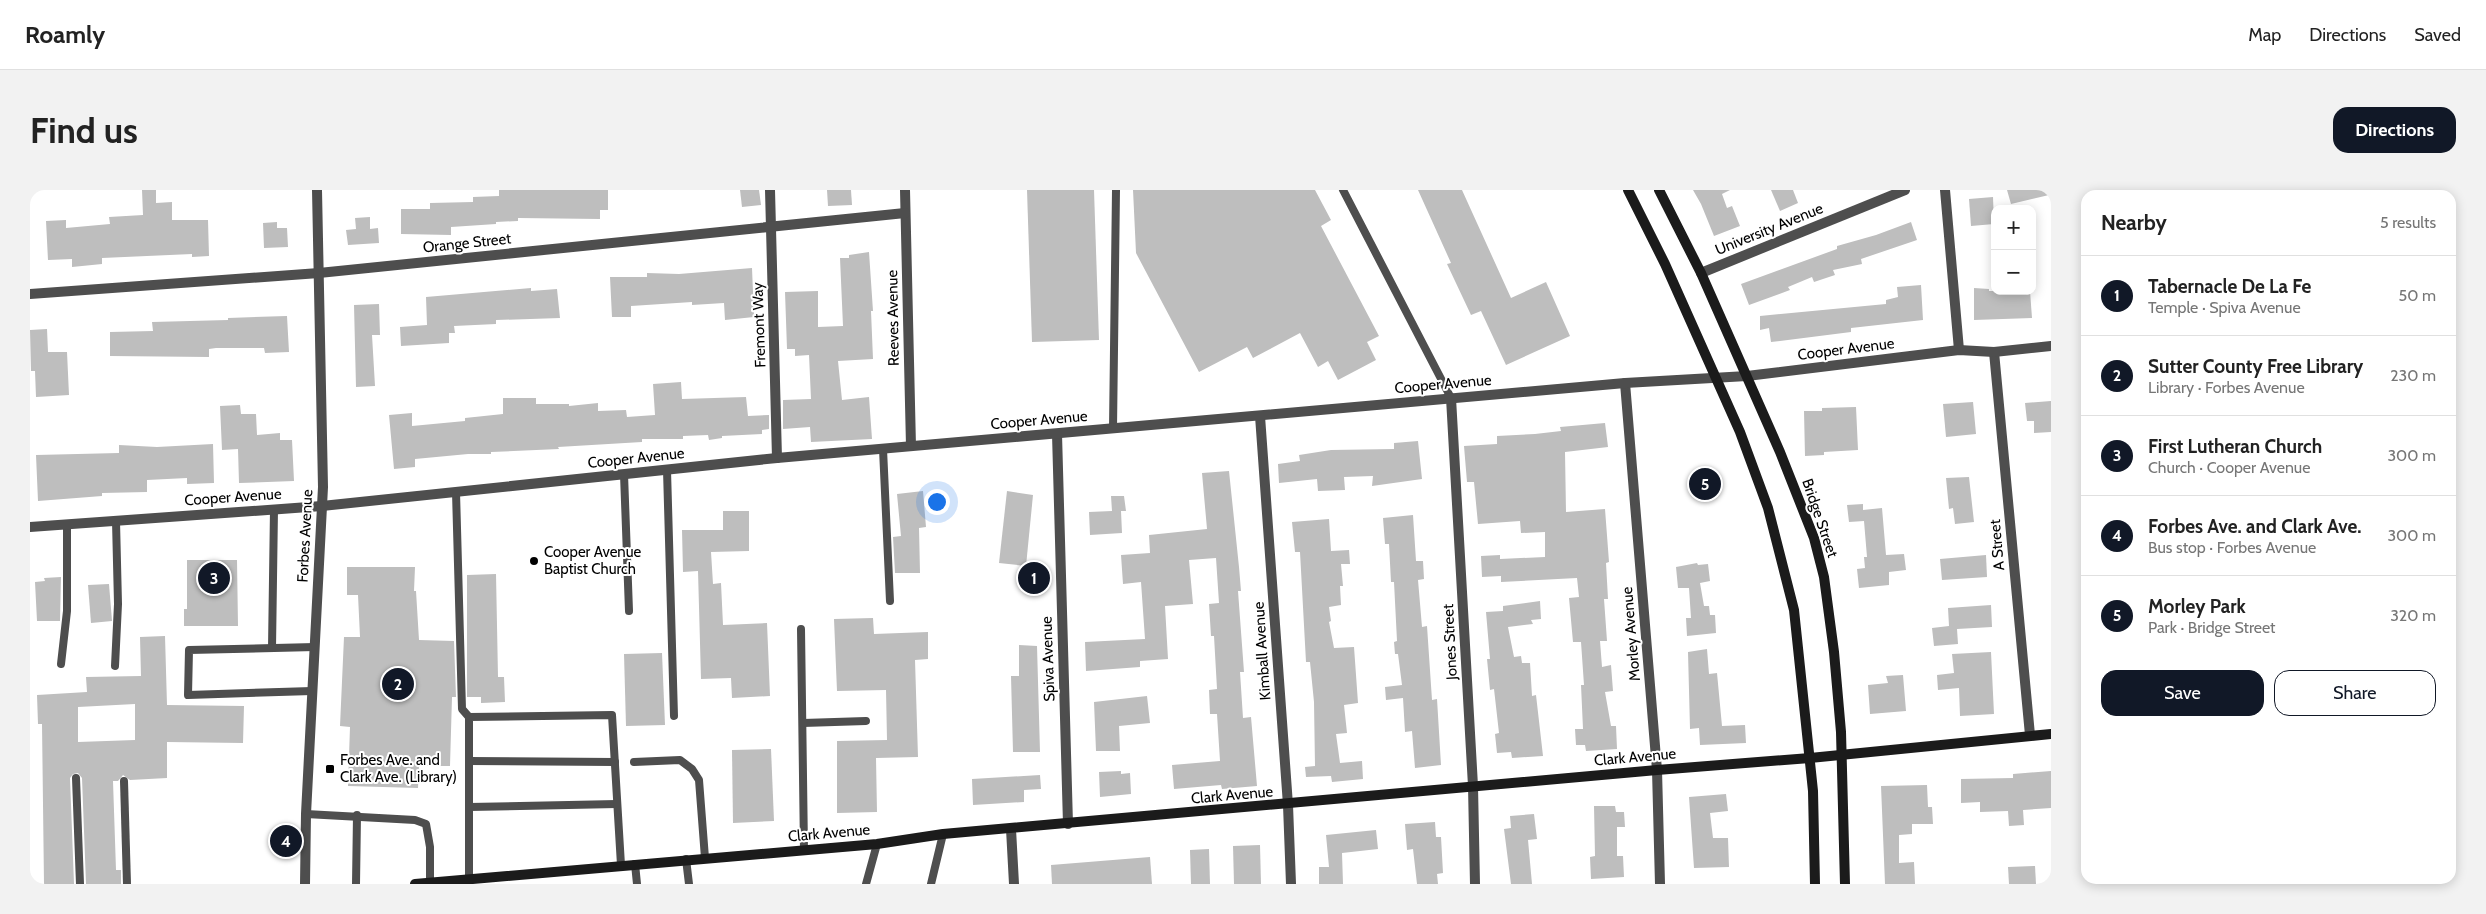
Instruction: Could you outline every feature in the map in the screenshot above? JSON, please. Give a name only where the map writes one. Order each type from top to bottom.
[{"type":"street","name":"Forbes Avenue","points":[[305,884],[306,814],[323,466],[317,190]]},
{"type":"street","name":"Fremont Way","points":[[770,190],[777,458]]},
{"type":"street","name":"Reeves Avenue","points":[[905,190],[911,446]]},
{"type":"street","points":[[1628,190],[1665,264],[1740,432],[1768,508],[1794,610],[1810,758],[1815,884]]},
{"type":"street","name":"Bridge Street","points":[[1659,190],[1701,273],[1747,376],[1814,538],[1824,576],[1834,652],[1841,754],[1845,884]]},
{"type":"street","name":"University Avenue","points":[[1701,273],[1905,190]]},
{"type":"street","points":[[1945,190],[1960,350]]},
{"type":"street","name":"Orange Street","points":[[30,294],[319,273],[905,213]]},
{"type":"street","name":"Cooper Avenue","points":[[30,527],[322,506],[777,458],[1625,383],[1747,376],[1960,350],[1994,352],[2051,346]]},
{"type":"street","name":"A Street","points":[[1994,352],[2030,735]]},
{"type":"street","name":"Morley Avenue","points":[[1625,383],[1657,770],[1660,884]]},
{"type":"street","name":"Jones Street","points":[[1451,398],[1473,786],[1476,884]]},
{"type":"street","name":"Kimball Avenue","points":[[1260,416],[1288,805],[1291,884]]},
{"type":"street","name":"Spiva Avenue","points":[[1057,434],[1068,824]]},
{"type":"street","name":"Clark Avenue","points":[[415,884],[686,859],[877,844],[943,834],[1288,805],[1473,786],[1810,758],[2051,734]]},
{"type":"street","points":[[1011,829],[1014,884]]},
{"type":"lane","points":[[1114,429],[1116,190]]},
{"type":"lane","points":[[1343,190],[1451,398]]},
{"type":"lane","points":[[883,449],[890,601]]},
{"type":"lane","points":[[667,470],[674,716]]},
{"type":"lane","points":[[624,474],[629,611]]},
{"type":"lane","points":[[456,492],[462,709],[468,717],[469,879]]},
{"type":"lane","points":[[272,648],[274,509]]},
{"type":"lane","points":[[115,666],[118,604],[116,521]]},
{"type":"lane","points":[[61,664],[67,611],[66,525]]},
{"type":"lane","points":[[801,629],[804,850]]},
{"type":"lane","points":[[312,691],[188,695],[189,650],[314,646]]},
{"type":"lane","points":[[468,717],[612,715],[622,865]]},
{"type":"lane","points":[[803,723],[866,721]]},
{"type":"lane","points":[[634,762],[680,760],[692,769],[699,780],[705,858]]},
{"type":"lane","points":[[469,761],[615,762]]},
{"type":"lane","points":[[76,778],[80,884]]},
{"type":"lane","points":[[124,781],[127,884]]},
{"type":"lane","points":[[469,807],[618,804]]},
{"type":"lane","points":[[306,814],[357,815],[415,820],[426,824],[430,847],[430,883]]},
{"type":"lane","points":[[356,884],[357,815]]},
{"type":"lane","points":[[931,884],[943,834]]},
{"type":"lane","points":[[866,884],[877,844]]},
{"type":"lane","points":[[686,859],[689,884]]},
{"type":"lane","points":[[636,864],[637,884]]},
{"type":"building","points":[[142,190],[156,190],[156,203],[172,202],[172,220],[208,220],[209,256],[192,257],[192,254],[102,258],[102,264],[72,267],[72,259],[48,260],[46,221],[66,220],[66,228],[110,224],[109,217],[143,215]]},
{"type":"building","points":[[499,190],[608,190],[608,210],[600,210],[600,219],[518,218],[518,221],[496,222],[496,224],[451,227],[451,235],[401,234],[401,209],[430,209],[430,203],[473,202],[473,197],[499,196]]},
{"type":"building","points":[[740,190],[759,190],[761,205],[742,207]]},
{"type":"building","points":[[827,190],[851,190],[852,205],[828,206]]},
{"type":"building","points":[[1027,190],[1094,190],[1099,340],[1032,342]]},
{"type":"building","points":[[1133,190],[1315,190],[1331,220],[1321,226],[1379,336],[1367,342],[1376,360],[1338,380],[1328,361],[1318,367],[1300,333],[1253,358],[1247,347],[1199,372],[1136,253]]},
{"type":"building","points":[[1418,190],[1462,190],[1511,298],[1546,282],[1570,336],[1506,365],[1481,311],[1471,315],[1447,264],[1451,263]]},
{"type":"building","points":[[1693,190],[1730,190],[1722,194],[1727,208],[1732,206],[1740,226],[1714,236]]},
{"type":"building","points":[[1771,190],[1793,190],[1798,203],[1780,211]]},
{"type":"building","points":[[2007,190],[2048,190],[2049,195],[2011,204]]},
{"type":"building","points":[[1993,197],[1991,224],[1971,226],[1969,199]]},
{"type":"building","points":[[370,217],[370,229],[378,228],[379,243],[348,245],[346,230],[356,229],[355,218]]},
{"type":"building","points":[[277,222],[277,228],[287,228],[288,247],[264,248],[263,223]]},
{"type":"building","points":[[1911,222],[1917,240],[1861,259],[1862,264],[1833,270],[1835,275],[1814,282],[1812,277],[1788,287],[1790,290],[1749,305],[1741,284],[1837,249],[1837,246],[1876,235]]},
{"type":"building","points":[[869,252],[873,311],[871,311],[873,359],[838,361],[842,400],[869,397],[872,439],[811,442],[810,427],[783,429],[783,400],[811,399],[809,355],[795,356],[795,349],[787,349],[785,292],[818,291],[818,327],[843,326],[840,258],[849,258],[849,255]]},
{"type":"building","points":[[752,268],[754,317],[725,320],[724,303],[692,305],[692,302],[631,306],[631,317],[612,317],[610,277],[647,277],[647,273],[679,274]]},
{"type":"building","points":[[1921,285],[1923,320],[1851,328],[1851,332],[1771,342],[1769,328],[1760,330],[1760,316],[1886,304],[1886,300],[1898,297],[1897,287]]},
{"type":"building","points":[[531,288],[531,291],[557,289],[560,318],[496,320],[496,324],[454,326],[455,333],[449,333],[449,343],[401,346],[400,327],[427,325],[426,297]]},
{"type":"building","points":[[1974,288],[1989,289],[1991,295],[2030,295],[2032,318],[1974,320]]},
{"type":"building","points":[[379,304],[380,335],[372,335],[375,386],[356,387],[354,305]]},
{"type":"building","points":[[287,316],[289,352],[265,353],[264,348],[216,348],[209,349],[209,357],[110,356],[110,332],[153,331],[152,322]]},
{"type":"building","points":[[47,329],[48,352],[67,352],[69,395],[36,397],[35,371],[31,371],[30,330]]},
{"type":"building","points":[[681,382],[682,399],[746,397],[748,416],[769,415],[769,429],[762,430],[762,434],[722,436],[722,438],[709,440],[708,435],[683,436],[683,439],[642,439],[642,442],[415,459],[415,467],[394,469],[389,415],[412,413],[412,426],[465,421],[465,418],[503,414],[503,398],[536,398],[536,404],[569,404],[569,406],[598,403],[598,411],[626,410],[627,417],[655,415],[653,384]]},
{"type":"building","points":[[2051,401],[2051,432],[2034,433],[2034,421],[2027,421],[2025,403]]},
{"type":"building","points":[[1973,402],[1976,434],[1946,437],[1943,404]]},
{"type":"building","points":[[240,405],[241,414],[256,414],[257,435],[280,433],[280,440],[292,440],[294,481],[239,483],[238,449],[222,450],[220,406]]},
{"type":"building","points":[[1856,407],[1858,450],[1824,452],[1824,455],[1805,456],[1804,411],[1822,411],[1822,408]]},
{"type":"building","points":[[1605,423],[1608,447],[1565,452],[1566,512],[1605,509],[1609,562],[1606,563],[1608,599],[1604,599],[1607,641],[1600,641],[1602,667],[1611,665],[1613,691],[1605,692],[1611,726],[1616,726],[1617,749],[1586,751],[1585,745],[1576,745],[1575,729],[1583,729],[1581,685],[1584,685],[1581,642],[1573,642],[1569,598],[1579,597],[1577,578],[1501,582],[1501,576],[1482,577],[1481,556],[1500,555],[1500,559],[1545,557],[1545,532],[1521,533],[1520,521],[1478,524],[1474,482],[1467,482],[1464,446],[1497,444],[1497,436],[1561,431],[1560,427]]},
{"type":"building","points":[[1418,441],[1422,479],[1372,486],[1373,476],[1344,477],[1345,490],[1318,491],[1317,479],[1279,483],[1278,464],[1300,461],[1299,455],[1331,450],[1394,449],[1394,443]]},
{"type":"building","points":[[213,444],[214,483],[187,484],[187,478],[147,480],[147,492],[102,493],[102,496],[38,501],[36,455],[119,453],[119,445],[157,447]]},
{"type":"building","points":[[1229,471],[1241,591],[1238,591],[1244,672],[1240,672],[1243,718],[1251,717],[1257,786],[1222,789],[1221,785],[1174,789],[1172,765],[1220,761],[1217,714],[1210,714],[1209,690],[1217,689],[1214,636],[1211,636],[1209,604],[1219,603],[1216,558],[1189,560],[1193,604],[1165,606],[1168,659],[1140,661],[1140,667],[1086,671],[1085,642],[1145,639],[1141,582],[1123,584],[1121,555],[1150,553],[1149,535],[1207,529],[1202,473]]},
{"type":"building","points":[[1969,477],[1974,522],[1955,524],[1953,508],[1949,509],[1946,478]]},
{"type":"building","points":[[923,491],[926,527],[919,528],[920,573],[895,573],[893,537],[901,536],[897,494]]},
{"type":"building","points":[[1007,491],[1033,495],[1026,566],[999,563]]},
{"type":"building","points":[[1111,496],[1124,496],[1126,511],[1121,511],[1122,533],[1090,535],[1089,512],[1112,511]]},
{"type":"building","points":[[1863,504],[1863,510],[1882,508],[1886,555],[1904,554],[1906,570],[1889,572],[1889,585],[1859,588],[1857,569],[1865,568],[1864,557],[1867,557],[1864,521],[1849,522],[1847,505]]},
{"type":"building","points":[[723,511],[749,511],[749,551],[711,552],[713,584],[721,583],[723,625],[767,623],[770,696],[732,698],[731,678],[701,679],[698,571],[683,572],[682,530],[723,530]]},
{"type":"building","points":[[1413,515],[1416,561],[1423,561],[1424,579],[1418,580],[1422,627],[1427,626],[1432,700],[1437,699],[1441,765],[1415,768],[1412,731],[1405,732],[1403,698],[1386,700],[1385,687],[1402,685],[1398,654],[1395,654],[1394,642],[1397,641],[1394,582],[1391,582],[1389,544],[1385,544],[1383,518]]},
{"type":"building","points":[[1329,519],[1331,551],[1349,550],[1350,564],[1341,564],[1343,586],[1340,586],[1341,605],[1329,607],[1331,621],[1329,622],[1334,648],[1354,647],[1358,703],[1344,705],[1347,733],[1336,734],[1340,763],[1362,761],[1363,779],[1332,782],[1331,776],[1306,777],[1305,767],[1315,766],[1314,702],[1310,662],[1306,662],[1300,552],[1295,552],[1292,522]]},
{"type":"building","points":[[1986,555],[1987,577],[1942,580],[1940,559]]},
{"type":"building","points":[[187,560],[237,560],[238,626],[184,626],[184,609],[187,609]]},
{"type":"building","points":[[1697,563],[1698,565],[1708,564],[1710,581],[1700,583],[1704,606],[1709,606],[1710,615],[1715,615],[1716,633],[1687,636],[1686,618],[1691,618],[1689,588],[1678,588],[1676,567]]},
{"type":"building","points":[[347,567],[415,567],[414,591],[416,591],[419,640],[454,641],[456,697],[452,697],[450,766],[419,766],[418,788],[348,786],[350,727],[340,726],[344,637],[360,637],[358,595],[347,595]]},
{"type":"building","points":[[496,574],[498,677],[504,677],[505,702],[481,703],[481,697],[467,697],[467,575]]},
{"type":"building","points":[[61,577],[60,621],[37,621],[35,582],[45,581],[44,578]]},
{"type":"building","points":[[109,584],[112,621],[91,623],[88,585]]},
{"type":"building","points":[[1540,601],[1541,619],[1531,620],[1533,624],[1508,627],[1514,657],[1521,656],[1522,663],[1530,663],[1532,696],[1536,695],[1543,756],[1512,758],[1511,752],[1497,753],[1495,734],[1499,733],[1494,689],[1490,690],[1487,659],[1490,659],[1486,612],[1503,611],[1503,606]]},
{"type":"building","points":[[1991,605],[1992,627],[1957,629],[1958,644],[1934,646],[1932,628],[1949,626],[1948,608]]},
{"type":"building","points":[[873,618],[874,634],[928,632],[928,659],[915,660],[918,757],[876,758],[877,812],[837,813],[837,741],[887,740],[886,690],[837,691],[834,619]]},
{"type":"building","points":[[165,636],[167,705],[244,706],[243,743],[167,742],[167,778],[130,780],[123,775],[118,781],[113,781],[116,870],[121,870],[121,884],[86,884],[82,778],[78,773],[73,774],[70,778],[74,884],[44,884],[42,724],[38,724],[37,695],[87,692],[86,677],[141,676],[140,637]],"holes":[[[135,704],[135,740],[78,742],[78,707]]]},
{"type":"building","points":[[1019,645],[1037,646],[1040,752],[1013,752],[1011,676],[1019,676]]},
{"type":"building","points":[[1707,649],[1709,674],[1717,673],[1722,726],[1745,725],[1746,743],[1700,745],[1699,728],[1690,729],[1688,652]]},
{"type":"building","points":[[1991,652],[1994,714],[1960,716],[1959,688],[1938,690],[1937,675],[1954,673],[1952,654]]},
{"type":"building","points":[[662,653],[665,725],[626,726],[624,654]]},
{"type":"building","points":[[1903,675],[1906,711],[1870,714],[1868,685],[1888,683],[1886,676]]},
{"type":"building","points":[[1147,696],[1150,723],[1119,726],[1120,751],[1096,751],[1094,702]]},
{"type":"building","points":[[771,749],[774,821],[733,823],[732,750]]},
{"type":"building","points":[[1121,771],[1121,774],[1130,773],[1131,794],[1100,797],[1099,772]]},
{"type":"building","points":[[2051,771],[2051,808],[2023,810],[2024,825],[2009,826],[2008,811],[1980,812],[1980,802],[1961,803],[1961,779],[2013,778],[2013,774]]},
{"type":"building","points":[[1040,775],[1041,789],[1024,790],[1024,802],[973,805],[972,779]]},
{"type":"building","points":[[1927,785],[1928,807],[1932,807],[1933,824],[1912,824],[1912,834],[1899,835],[1899,863],[1914,862],[1915,884],[1885,884],[1881,786]]},
{"type":"building","points":[[1726,794],[1728,811],[1710,813],[1713,838],[1728,838],[1729,867],[1694,868],[1689,797]]},
{"type":"building","points":[[1594,806],[1615,806],[1616,812],[1624,812],[1625,827],[1617,827],[1617,856],[1623,856],[1624,877],[1591,879],[1590,857],[1595,856]]},
{"type":"building","points":[[1534,814],[1537,839],[1528,840],[1532,884],[1511,884],[1504,829],[1511,828],[1510,816]]},
{"type":"building","points":[[1435,822],[1436,837],[1441,837],[1443,873],[1437,874],[1438,884],[1417,884],[1413,849],[1407,850],[1405,824]]},
{"type":"building","points":[[1376,830],[1378,849],[1342,853],[1343,884],[1319,884],[1319,867],[1329,867],[1326,835]]},
{"type":"building","points":[[1260,845],[1261,884],[1234,884],[1233,846]]},
{"type":"building","points":[[1209,849],[1210,884],[1191,884],[1190,850]]},
{"type":"building","points":[[1150,857],[1152,884],[1052,884],[1051,865]]},
{"type":"building","points":[[2035,866],[2036,884],[2009,884],[2008,867]]},
{"type":"place","name":"Morley Park","points":[[1705,484]]},
{"type":"place","name":"Cooper Avenue Baptist Church","points":[[534,561]]},
{"type":"place","name":"First Lutheran Church","points":[[214,578]]},
{"type":"place","name":"Tabernacle De La Fe","points":[[1034,578]]},
{"type":"place","name":"Sutter County Free Library","points":[[398,684]]},
{"type":"place","name":"Forbes Ave. and Clark Ave. (Library)","points":[[330,769]]},
{"type":"place","name":"Forbes Ave. and Clark Ave.","points":[[286,841]]}]
